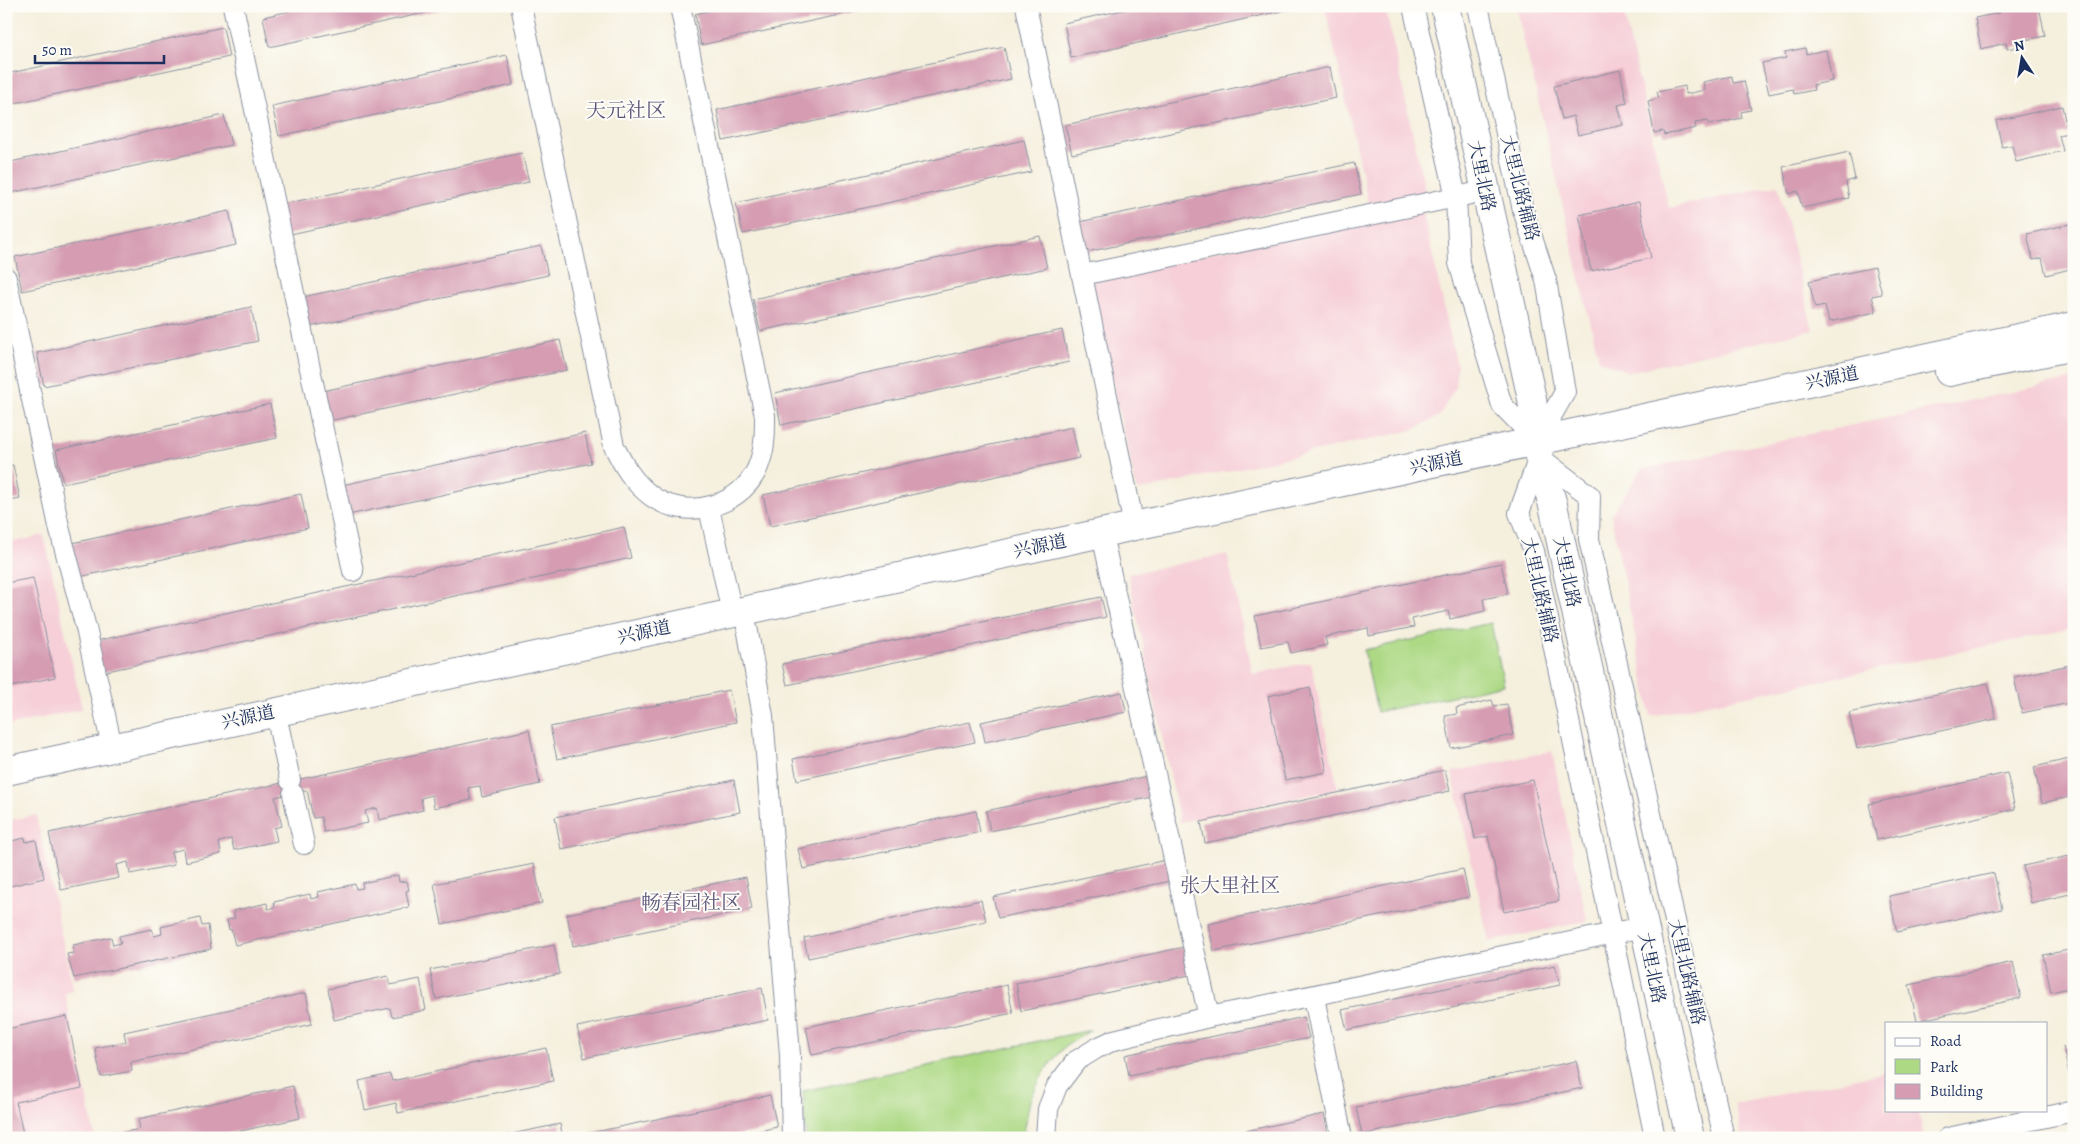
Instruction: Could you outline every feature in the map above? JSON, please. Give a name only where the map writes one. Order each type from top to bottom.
[{"type":"main road","name":"大里北路","points":[[1445,6],[1532,399],[1538,449],[1553,505],[1690,1138]]},
{"type":"main road","name":"兴源道","points":[[6,770],[740,620],[1105,548],[2074,326]]},
{"type":"main road","name":"兴源道","points":[[6,787],[278,728],[1134,526],[2074,346]]},
{"type":"street","points":[[233,6],[353,570]]},
{"type":"street","points":[[521,6],[614,446],[623,466],[651,496],[669,505],[688,509],[709,508],[731,498],[748,483],[760,462],[765,439],[766,416],[680,6]]},
{"type":"street","points":[[1026,6],[1134,526]]},
{"type":"street","name":"大里北路辅路","points":[[1413,6],[1456,197],[1459,263],[1502,406],[1538,449],[1590,496],[1589,539],[1724,1138]]},
{"type":"street","name":"大里北路辅路","points":[[1478,6],[1523,210],[1546,280],[1566,392],[1538,449],[1519,513],[1534,551],[1655,1138]]},
{"type":"street","points":[[1082,275],[1485,191]]},
{"type":"street","points":[[6,278],[60,531],[86,628],[112,747]]},
{"type":"street","points":[[709,508],[764,716],[789,1046],[792,1138]]},
{"type":"street","points":[[1105,548],[1209,1017]]},
{"type":"street","points":[[278,728],[304,844]]},
{"type":"street","points":[[1046,1138],[1048,1109],[1057,1086],[1076,1062],[1097,1048],[1114,1040],[1209,1017],[1314,997],[1644,927]]},
{"type":"street","points":[[1314,997],[1342,1138]]},
{"type":"street","points":[[1948,1138],[2074,1111]]},
{"type":"shaded area","points":[[1325,6],[1385,6],[1428,204],[1422,208],[1457,365],[1455,388],[1439,416],[1413,430],[1137,491],[1090,281],[1371,216]]},
{"type":"shaded area","points":[[1516,6],[1622,6],[1669,208],[1778,185],[1813,330],[1628,372],[1599,360]]},
{"type":"shaded area","points":[[2074,379],[2074,628],[1651,716],[1611,515],[1642,469]]},
{"type":"shaded area","points":[[44,535],[82,709],[6,726],[6,544]]},
{"type":"shaded area","points":[[1227,554],[1253,674],[1311,662],[1338,789],[1180,822],[1128,574]]},
{"type":"shaded area","points":[[1552,751],[1587,921],[1489,942],[1452,772]]},
{"type":"shaded area","points":[[36,815],[73,990],[65,993],[95,1138],[6,1138],[6,821]]},
{"type":"shaded area","points":[[1885,1072],[1885,1112],[1918,1112],[1924,1138],[1742,1138],[1735,1104]]},
{"type":"green space","points":[[1491,623],[1504,685],[1377,712],[1364,650]]},
{"type":"green space","points":[[1091,1030],[1063,1048],[1043,1073],[1030,1100],[1023,1138],[806,1138],[803,1091]]},
{"type":"building","points":[[312,6],[452,7],[269,47],[263,17]]},
{"type":"building","points":[[729,6],[876,7],[701,45],[695,14]]},
{"type":"building","points":[[1141,6],[1299,7],[1071,58],[1064,23]]},
{"type":"building","points":[[1999,6],[2018,6],[2019,9],[2039,6],[2045,36],[2025,40],[2026,45],[2007,49],[2006,43],[1981,49],[1975,18],[1999,13]]},
{"type":"building","points":[[223,27],[229,57],[6,105],[6,74]]},
{"type":"building","points":[[1004,47],[1011,79],[723,141],[717,110]]},
{"type":"building","points":[[1805,48],[1806,54],[1826,50],[1832,81],[1813,85],[1814,90],[1794,94],[1793,89],[1769,94],[1762,63],[1786,58],[1785,52]]},
{"type":"building","points":[[507,55],[513,85],[279,136],[272,106]]},
{"type":"building","points":[[1330,67],[1336,98],[1072,154],[1065,125]]},
{"type":"building","points":[[1620,70],[1627,103],[1618,105],[1623,125],[1578,135],[1573,116],[1562,119],[1554,86]]},
{"type":"building","points":[[1732,76],[1733,83],[1744,81],[1751,110],[1741,112],[1742,118],[1709,125],[1708,121],[1695,123],[1696,128],[1664,135],[1663,131],[1654,133],[1648,101],[1659,98],[1657,92],[1685,86],[1686,94],[1705,90],[1703,82]]},
{"type":"building","points":[[2062,106],[2068,133],[2059,135],[2063,151],[2016,162],[2012,145],[2002,147],[1996,121]]},
{"type":"building","points":[[224,115],[231,145],[6,194],[6,163]]},
{"type":"building","points":[[1024,140],[1031,172],[743,234],[736,203]]},
{"type":"building","points":[[1849,152],[1855,179],[1846,182],[1849,198],[1802,208],[1798,191],[1789,194],[1783,167]]},
{"type":"building","points":[[522,153],[529,182],[286,235],[279,205]]},
{"type":"building","points":[[1354,163],[1361,194],[1082,253],[1075,223]]},
{"type":"building","points":[[1639,202],[1651,258],[1591,271],[1579,215]]},
{"type":"building","points":[[229,211],[236,245],[22,291],[15,257]]},
{"type":"building","points":[[2074,223],[2074,268],[2046,275],[2042,258],[2033,260],[2027,234]]},
{"type":"building","points":[[1040,236],[1047,268],[760,331],[753,299]]},
{"type":"building","points":[[541,246],[548,275],[305,328],[298,298]]},
{"type":"building","points":[[1875,267],[1882,294],[1872,296],[1876,312],[1829,322],[1825,306],[1815,308],[1809,281]]},
{"type":"building","points":[[251,307],[258,341],[44,386],[37,353]]},
{"type":"building","points":[[1062,330],[1069,362],[781,425],[775,393]]},
{"type":"building","points":[[560,340],[567,370],[324,422],[318,392]]},
{"type":"building","points":[[270,404],[277,438],[63,483],[56,450]]},
{"type":"building","points":[[1072,427],[1079,458],[770,526],[763,495]]},
{"type":"building","points":[[585,433],[591,463],[348,515],[342,485]]},
{"type":"building","points":[[13,465],[20,499],[6,502],[6,466]]},
{"type":"building","points":[[301,494],[308,528],[79,577],[72,543]]},
{"type":"building","points":[[624,527],[631,558],[98,673],[91,642]]},
{"type":"building","points":[[1501,563],[1508,594],[1483,599],[1485,611],[1450,619],[1448,611],[1412,619],[1414,627],[1369,636],[1368,628],[1325,637],[1327,645],[1291,653],[1288,642],[1261,647],[1255,616]]},
{"type":"building","points":[[33,578],[55,677],[6,688],[6,583]]},
{"type":"building","points":[[1101,597],[1106,617],[787,685],[782,664]]},
{"type":"building","points":[[2074,664],[2074,702],[2022,713],[2014,677]]},
{"type":"building","points":[[1988,683],[1996,719],[1857,749],[1849,713]]},
{"type":"building","points":[[1310,687],[1327,772],[1285,780],[1268,696]]},
{"type":"building","points":[[729,690],[736,722],[557,759],[550,727]]},
{"type":"building","points":[[1122,692],[1126,712],[985,742],[981,722]]},
{"type":"building","points":[[1492,700],[1494,706],[1507,704],[1513,735],[1451,748],[1445,716],[1457,714],[1456,708]]},
{"type":"building","points":[[970,722],[975,742],[797,780],[793,759]]},
{"type":"building","points":[[529,730],[540,784],[482,797],[480,786],[468,788],[471,800],[434,808],[432,795],[421,798],[423,810],[379,820],[377,808],[365,811],[368,823],[324,832],[321,817],[313,818],[307,790],[275,797],[282,826],[274,828],[277,841],[234,850],[231,839],[219,842],[221,854],[185,862],[183,849],[171,852],[174,865],[130,874],[128,862],[116,865],[119,878],[61,890],[49,833]]},
{"type":"building","points":[[2074,758],[2074,796],[2042,803],[2034,767]]},
{"type":"building","points":[[1445,770],[1450,791],[1205,843],[1201,822]]},
{"type":"building","points":[[2007,773],[2015,809],[1877,840],[1869,804]]},
{"type":"building","points":[[1152,775],[1157,796],[990,831],[986,811]]},
{"type":"building","points":[[734,780],[740,812],[561,849],[555,817]]},
{"type":"building","points":[[1533,780],[1559,901],[1504,912],[1488,836],[1475,839],[1466,794]]},
{"type":"building","points":[[976,811],[980,832],[803,869],[798,849]]},
{"type":"building","points":[[25,838],[26,842],[36,840],[44,878],[6,887],[6,842]]},
{"type":"building","points":[[2074,855],[2074,893],[2031,903],[2023,866]]},
{"type":"building","points":[[1171,859],[1175,880],[998,918],[993,897]]},
{"type":"building","points":[[534,864],[542,903],[442,924],[434,884]]},
{"type":"building","points":[[1463,869],[1469,897],[1214,951],[1208,924]]},
{"type":"building","points":[[1994,873],[2002,909],[1897,932],[1889,896]]},
{"type":"building","points":[[398,875],[399,882],[407,881],[409,890],[406,891],[409,907],[235,945],[231,929],[229,930],[227,920],[235,918],[233,911],[267,903],[268,909],[275,907],[274,902],[310,894],[311,899],[319,897],[318,892],[355,884],[356,889],[363,888],[362,883]]},
{"type":"building","points":[[746,877],[752,909],[573,946],[567,914]]},
{"type":"building","points":[[981,900],[986,921],[808,958],[804,938]]},
{"type":"building","points":[[200,918],[202,926],[208,925],[211,949],[74,978],[67,954],[74,953],[73,945],[111,937],[113,945],[121,943],[119,936],[152,929],[154,936],[162,934],[161,927]]},
{"type":"building","points":[[554,945],[560,974],[436,999],[430,970]]},
{"type":"building","points":[[1189,946],[1194,974],[1021,1011],[1016,983]]},
{"type":"building","points":[[2074,949],[2074,987],[2051,992],[2043,955]]},
{"type":"building","points":[[2013,962],[2021,998],[1917,1021],[1909,985]]},
{"type":"building","points":[[1555,965],[1560,985],[1347,1030],[1342,1010]]},
{"type":"building","points":[[388,976],[390,985],[420,979],[426,1010],[392,1017],[390,1008],[334,1020],[328,989]]},
{"type":"building","points":[[1007,985],[1013,1013],[812,1055],[806,1027]]},
{"type":"building","points":[[762,988],[768,1020],[584,1058],[577,1027]]},
{"type":"building","points":[[306,993],[312,1024],[131,1062],[132,1071],[101,1077],[95,1048],[126,1042],[124,1032]]},
{"type":"building","points":[[67,1016],[82,1088],[16,1102],[24,1138],[6,1138],[6,1029]]},
{"type":"building","points":[[1304,1017],[1309,1038],[1129,1076],[1125,1055]]},
{"type":"building","points":[[2074,1045],[2074,1083],[2071,1083],[2063,1047]]},
{"type":"building","points":[[546,1048],[553,1081],[398,1113],[396,1103],[365,1110],[359,1081],[390,1074],[392,1081]]},
{"type":"building","points":[[1576,1061],[1582,1088],[1362,1135],[1356,1107]]},
{"type":"building","points":[[293,1086],[300,1118],[209,1138],[110,1138],[110,1135],[140,1129],[138,1119]]},
{"type":"building","points":[[770,1095],[777,1127],[727,1138],[587,1138],[586,1134]]},
{"type":"building","points":[[1324,1114],[1329,1138],[1218,1138],[1218,1137]]},
{"type":"building","points":[[560,1124],[563,1138],[497,1138],[497,1137]]},
{"type":"district","name":"天元社区","points":[[626,110]]},
{"type":"district","name":"张大里社区","points":[[1230,885]]},
{"type":"district","name":"畅春园社区","points":[[691,902]]}]
